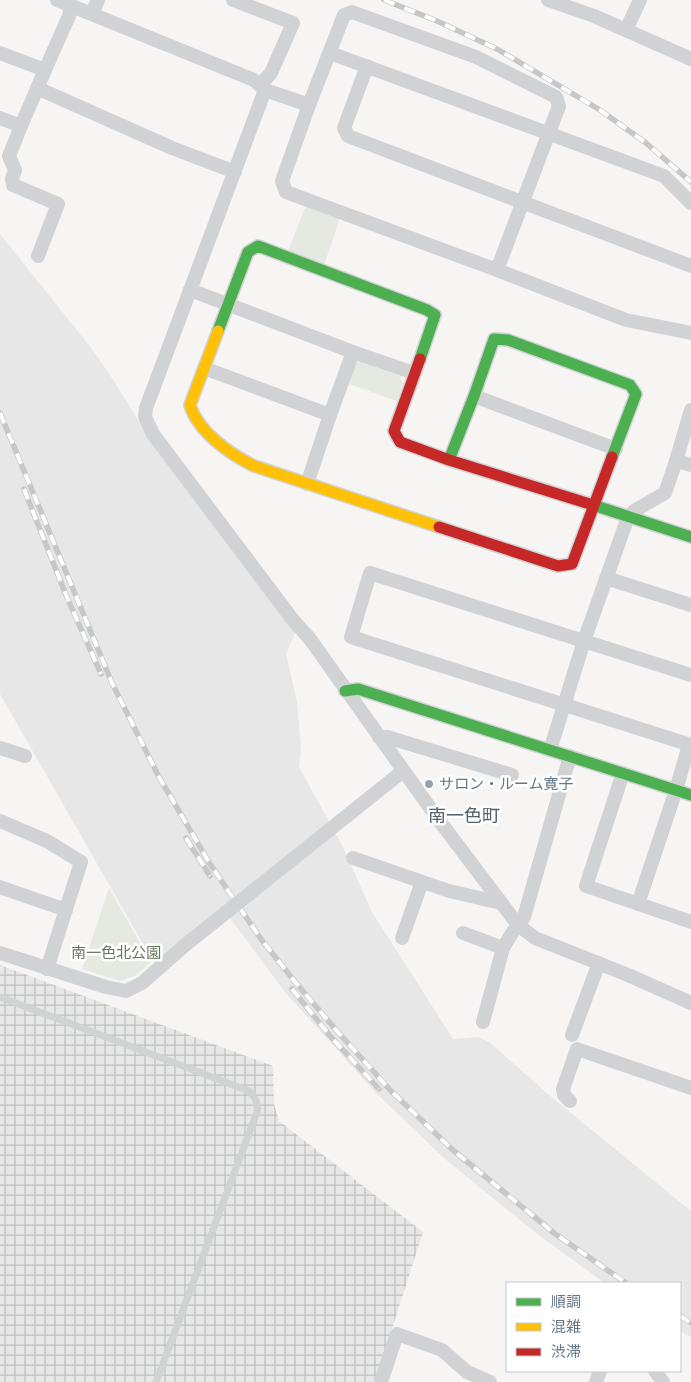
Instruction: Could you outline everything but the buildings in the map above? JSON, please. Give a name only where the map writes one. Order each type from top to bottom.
[{"type":"street","points":[[57,0],[254,80],[262,87],[309,105]]},
{"type":"street","points":[[92,13],[98,0]]},
{"type":"street","points":[[233,0],[293,23],[271,73],[262,87],[235,172],[146,408],[145,417],[153,434],[293,620],[310,639],[379,737],[518,926],[535,938],[599,963],[691,1003]]},
{"type":"street","points":[[548,0],[594,16],[691,59]]},
{"type":"street","points":[[626,30],[640,0]]},
{"type":"street","points":[[38,256],[58,204],[13,184],[12,179],[15,170],[9,156],[69,16],[71,5]]},
{"type":"street","points":[[497,270],[559,106],[556,96],[476,57],[352,12],[344,15],[282,181],[286,192],[626,320],[691,333]]},
{"type":"street","points":[[0,53],[45,70]]},
{"type":"street","points":[[330,53],[664,176],[691,203]]},
{"type":"street","points":[[367,66],[344,128],[348,136],[691,266]]},
{"type":"street","points":[[37,88],[172,148],[235,172]]},
{"type":"street","points":[[0,118],[22,126]]},
{"type":"street","points":[[449,460],[494,339],[508,340],[630,385],[636,394],[595,505],[572,564],[558,566],[254,466],[238,458],[216,442],[192,413],[190,404],[248,252],[258,246],[267,249],[427,310],[435,315],[394,431],[400,442],[449,460],[595,505],[691,536]]},
{"type":"street","points":[[190,290],[353,352],[414,373]]},
{"type":"street","points":[[307,484],[353,352]]},
{"type":"street","points":[[204,368],[330,415]]},
{"type":"street","points":[[474,396],[616,449]]},
{"type":"street","points":[[550,750],[584,641],[628,517],[634,511],[665,494],[691,410]]},
{"type":"street","points":[[676,461],[691,466]]},
{"type":"street","points":[[638,904],[690,745],[351,637],[370,573],[691,675]]},
{"type":"street","points":[[606,578],[691,605]]},
{"type":"street","points":[[346,691],[358,689],[691,795]]},
{"type":"street","points":[[379,737],[387,737],[512,775]]},
{"type":"street","points":[[0,748],[25,756]]},
{"type":"street","points":[[483,1022],[503,948],[524,917],[570,756]]},
{"type":"street","points":[[0,953],[106,987],[126,991],[142,983],[184,946],[403,770]]},
{"type":"street","points":[[623,774],[586,886],[691,922]]},
{"type":"street","points":[[0,821],[47,841],[81,862],[47,969]]},
{"type":"street","points":[[353,858],[422,882],[501,903]]},
{"type":"street","points":[[402,938],[422,882]]},
{"type":"street","points":[[0,887],[66,910]]},
{"type":"street","points":[[463,933],[503,948]]},
{"type":"street","points":[[572,1035],[599,963]]},
{"type":"street","points":[[570,1101],[564,1095],[563,1089],[577,1048],[691,1088]]},
{"type":"street","points":[[381,1382],[397,1334],[442,1350],[467,1372],[490,1382]]},
{"type":"lane","points":[[0,998],[249,1091],[256,1098],[258,1104],[257,1112],[156,1382]]},
{"type":"shaded area","points":[[0,234],[92,349],[144,430],[295,633],[286,654],[297,702],[301,748],[299,767],[343,847],[372,912],[453,1039],[479,1037],[489,1042],[549,1095],[691,1211],[691,1337],[681,1332],[681,1282],[604,1282],[537,1234],[445,1159],[376,1093],[285,992],[224,910],[155,965],[0,694]]},
{"type":"shaded area","points":[[0,965],[273,1066],[274,1104],[279,1121],[423,1232],[375,1382],[0,1382]]},
{"type":"green space","points":[[307,203],[341,215],[324,265],[288,251]]},
{"type":"green space","points":[[359,361],[400,376],[403,384],[397,401],[346,383],[352,366]]},
{"type":"green space","name":"南一色北公園","points":[[109,888],[151,962],[135,976],[120,981],[82,969]]},
{"type":"railway","points":[[384,0],[437,21],[497,49],[600,110],[646,143],[691,182]]},
{"type":"railway","points":[[0,413],[112,683],[159,777],[210,864],[261,939],[337,1031],[391,1091],[454,1151],[554,1233],[625,1282]]},
{"type":"railway","points":[[24,489],[66,595],[101,674]]},
{"type":"railway","points":[[186,838],[210,876]]},
{"type":"railway","points":[[292,989],[331,1037],[379,1089]]},
{"type":"railway","points":[[681,1317],[691,1323]]},
{"type":"traffic: fast","points":[[218,331],[248,252],[258,246],[427,310],[435,315],[420,359]]},
{"type":"traffic: fast","points":[[449,460],[494,339],[508,340],[630,385],[636,394],[612,457]]},
{"type":"traffic: fast","points":[[593,505],[691,537]]},
{"type":"traffic: fast","points":[[345,691],[358,689],[691,795]]},
{"type":"traffic: slow","points":[[218,331],[190,405],[194,415],[207,433],[225,449],[254,466],[439,527]]},
{"type":"traffic: jam","points":[[420,359],[394,431],[400,442],[449,460],[593,505]]},
{"type":"traffic: jam","points":[[439,527],[558,566],[572,564],[612,457]]},
{"type":"place","name":"サロン・ルーム寛子","points":[[429,784]]},
{"type":"district","name":"南一色町","points":[[464,816]]}]
